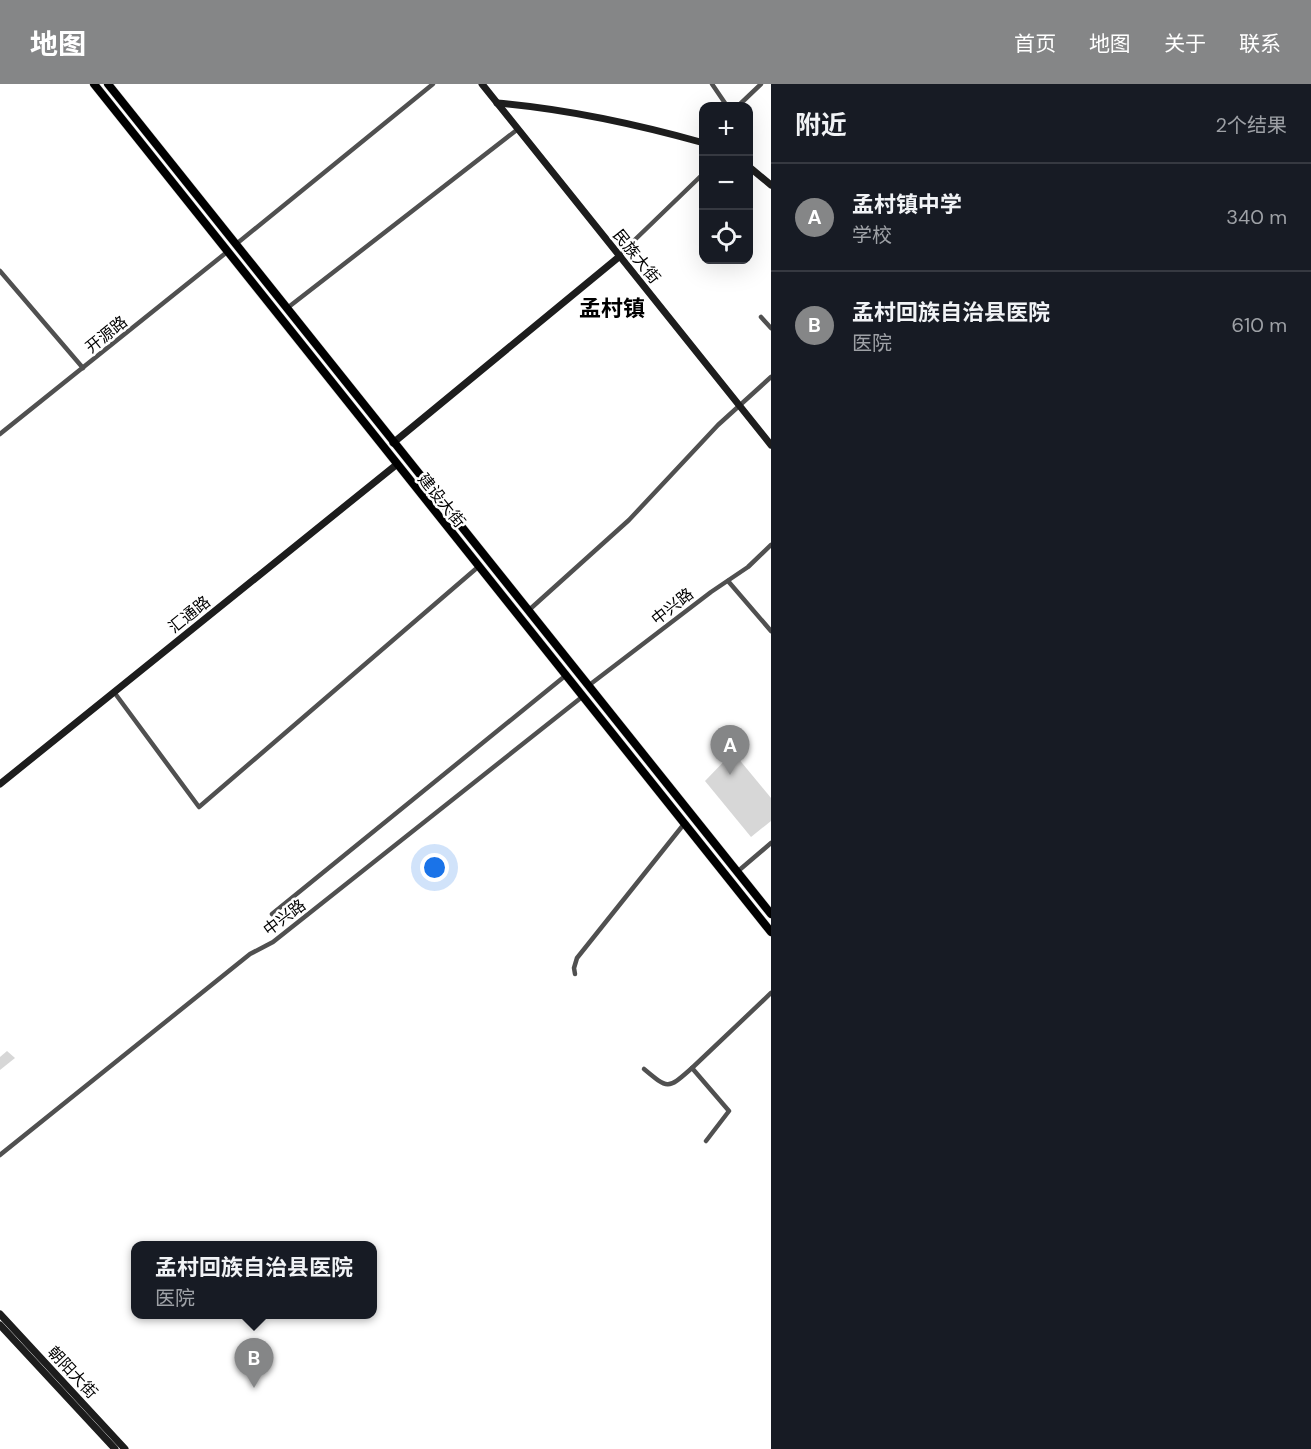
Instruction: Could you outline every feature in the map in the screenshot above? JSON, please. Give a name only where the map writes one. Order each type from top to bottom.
[{"type":"main road","name":"建设大街","points":[[94,84],[771,932]]},
{"type":"main road","name":"建设大街","points":[[108,84],[771,914]]},
{"type":"street","points":[[235,245],[433,84]]},
{"type":"street","name":"民族大街","points":[[482,84],[771,445]]},
{"type":"street","points":[[712,84],[724,102]]},
{"type":"street","points":[[742,102],[761,84]]},
{"type":"street","points":[[497,103],[621,121],[699,141]]},
{"type":"street","points":[[286,309],[518,129]]},
{"type":"street","points":[[753,170],[771,185]]},
{"type":"street","points":[[393,443],[619,256],[699,178]]},
{"type":"street","name":"开源路","points":[[0,434],[227,252]]},
{"type":"street","points":[[0,271],[82,368]]},
{"type":"street","points":[[761,317],[771,328]]},
{"type":"street","points":[[528,611],[629,520],[718,425],[771,377]]},
{"type":"street","name":"汇通路","points":[[0,784],[396,465]]},
{"type":"street","name":"中兴路","points":[[588,686],[711,592],[748,567],[771,545]]},
{"type":"street","points":[[114,692],[199,807],[478,567]]},
{"type":"street","points":[[728,581],[771,631]]},
{"type":"street","points":[[272,914],[565,676]]},
{"type":"street","name":"中兴路","points":[[0,1155],[250,954],[273,942],[582,697]]},
{"type":"street","points":[[575,974],[573,968],[577,958],[684,824]]},
{"type":"street","points":[[737,872],[771,843]]},
{"type":"street","points":[[644,1069],[662,1084],[674,1084],[771,993]]},
{"type":"street","points":[[692,1068],[729,1111],[706,1141]]},
{"type":"street","name":"朝阳大街","points":[[0,1314],[125,1449]]},
{"type":"street","name":"朝阳大街","points":[[0,1324],[115,1449]]},
{"type":"shaded area","points":[[733,752],[771,798],[771,821],[751,837],[705,781]]},
{"type":"shaded area","points":[[7,1051],[15,1058],[0,1070],[0,1057]]},
{"type":"place","name":"孟村镇中学","points":[[730,775]]},
{"type":"place","name":"孟村回族自治县医院","points":[[254,1388]]},
{"type":"district","name":"孟村镇","points":[[612,308]]}]
